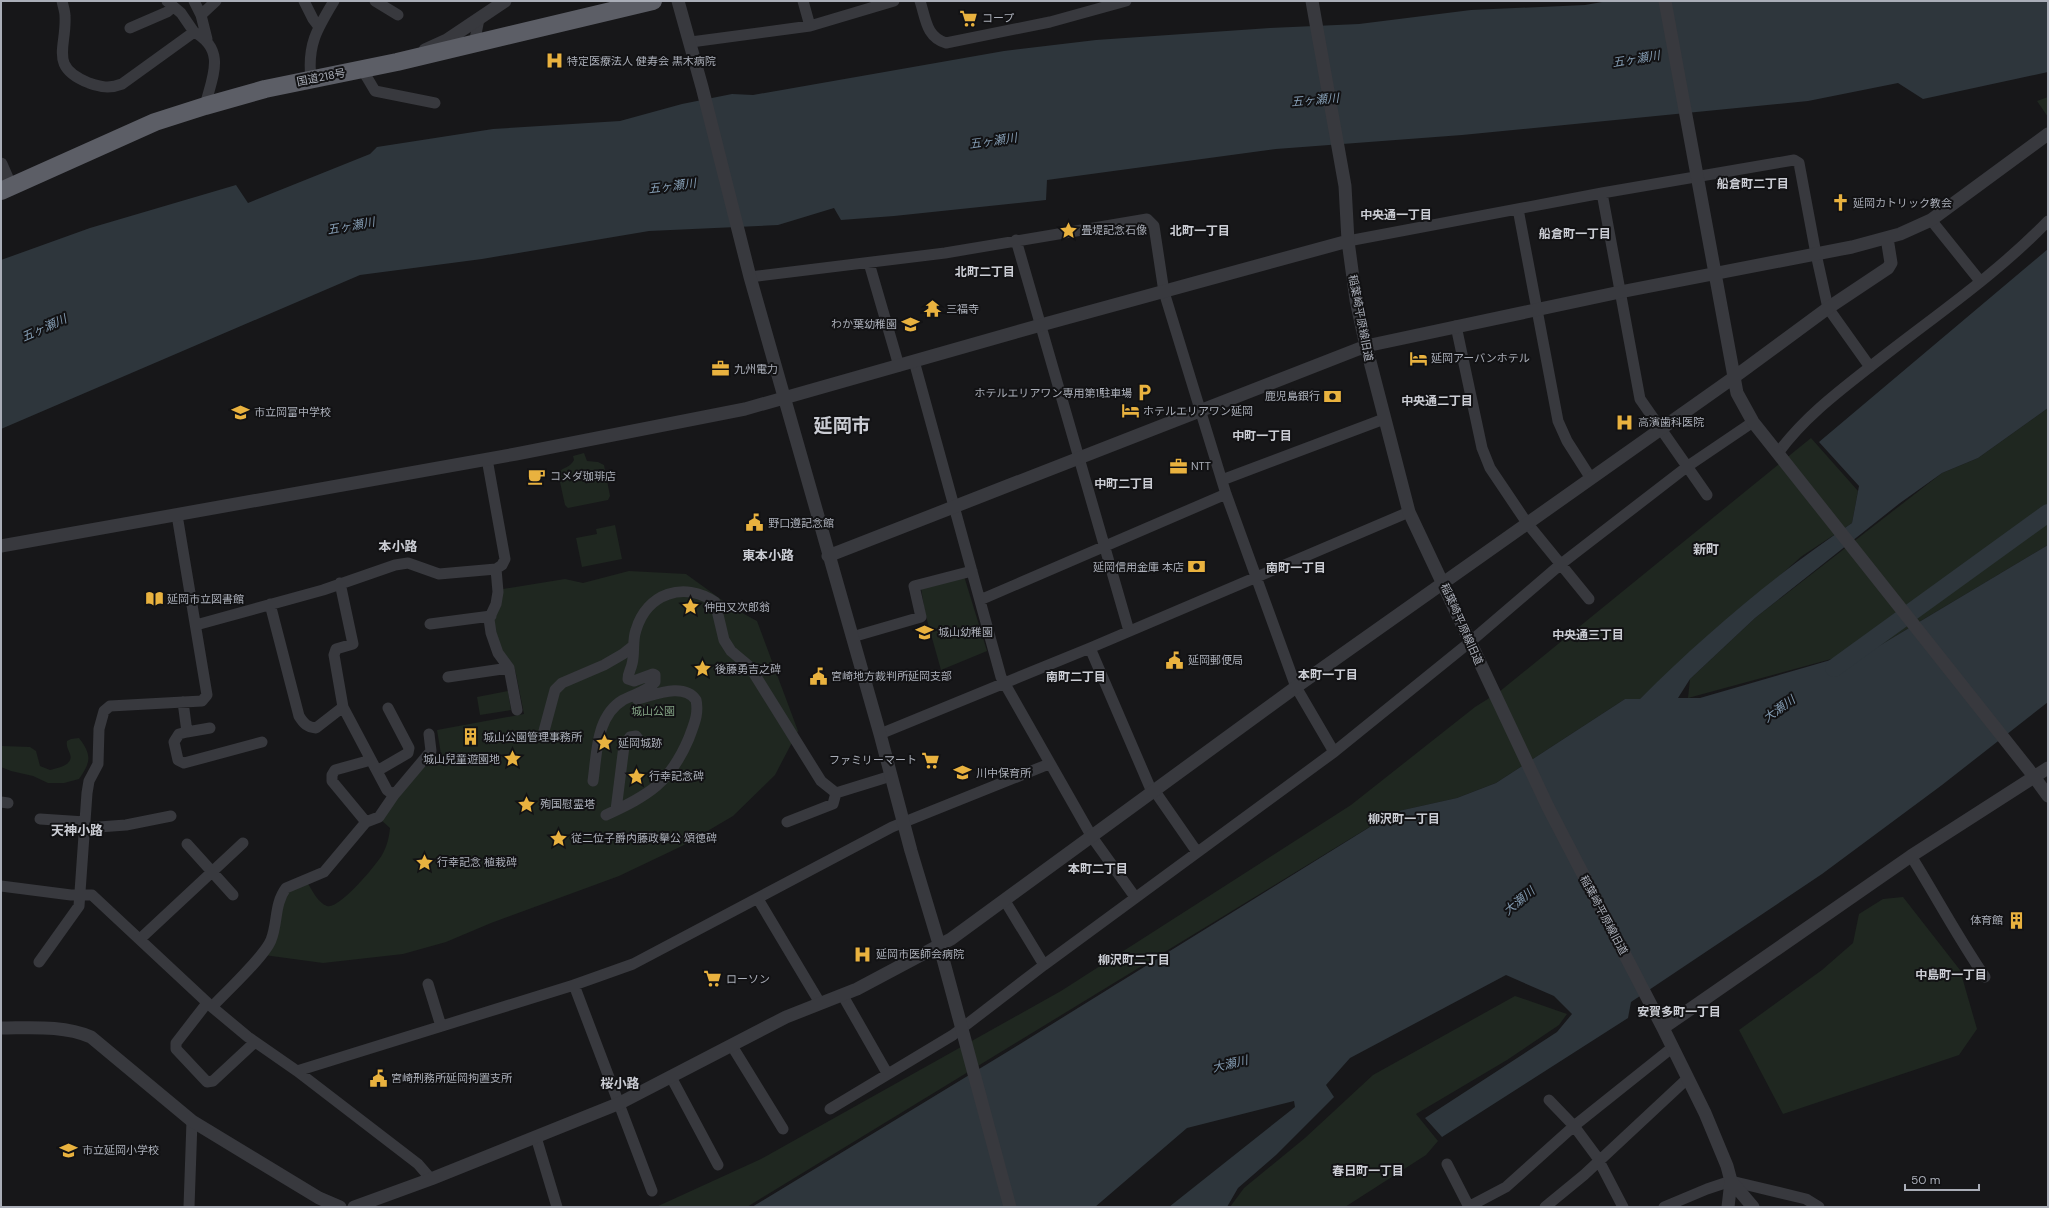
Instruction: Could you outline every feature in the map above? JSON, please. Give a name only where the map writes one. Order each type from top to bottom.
[{"type":"highway","name":"国道218号","points":[[6,189],[155,122],[205,106],[265,89],[397,62],[653,1]]},
{"type":"street","points":[[62,1],[65,17],[61,50],[63,63],[71,72],[84,81],[101,88],[112,88],[122,84],[194,32]]},
{"type":"street","points":[[194,1],[201,15],[207,39],[216,62],[205,106]]},
{"type":"street","points":[[201,15],[216,1]]},
{"type":"street","points":[[304,1],[319,27]]},
{"type":"street","points":[[311,79],[310,50],[319,27],[334,1]]},
{"type":"street","points":[[375,1],[398,15]]},
{"type":"street","points":[[397,62],[447,40],[505,1]]},
{"type":"street","points":[[678,1],[691,42],[750,277],[828,556],[880,734],[903,822],[939,944],[960,1027],[1010,1207]]},
{"type":"street","points":[[804,1],[810,26]]},
{"type":"street","points":[[691,42],[810,26],[894,1]]},
{"type":"street","points":[[920,1],[930,31],[936,40],[946,43],[1050,22],[1126,1]]},
{"type":"street","name":"稲葉崎平原線旧道","points":[[1312,1],[1345,186],[1348,241],[1366,346],[1409,512],[1484,674],[1548,807],[1688,1078],[1722,1153],[1730,1181],[1728,1207]]},
{"type":"street","points":[[1665,1],[1733,378],[1738,393],[1753,422],[2048,796]]},
{"type":"street","points":[[130,28],[167,12],[170,4],[181,14],[194,32],[207,39]]},
{"type":"street","points":[[474,44],[479,19]]},
{"type":"street","points":[[362,69],[374,91],[436,103]]},
{"type":"street","points":[[828,556],[1366,346],[1537,309],[1816,254],[1887,238],[1931,220],[2048,134]]},
{"type":"street","points":[[1,546],[487,459],[738,411],[1041,325],[1348,241],[1518,208],[1794,160],[1799,163],[1828,308],[1870,367]]},
{"type":"street","points":[[1,164],[6,189]]},
{"type":"street","points":[[1602,193],[1640,399],[1707,495]]},
{"type":"street","points":[[1518,208],[1558,421],[1567,441],[1590,477]]},
{"type":"street","points":[[750,277],[945,253],[1147,219],[1154,226],[1164,292],[1226,494],[1296,687],[1334,752]]},
{"type":"street","points":[[1931,220],[1980,281]]},
{"type":"street","points":[[1780,455],[1786,442],[1814,412],[1980,281],[2048,221]]},
{"type":"street","points":[[354,1207],[431,1179],[620,1103],[786,1017],[820,1003],[843,996],[951,939],[1296,687],[1590,477],[1733,378],[1828,308],[1888,268],[1891,263],[1887,238]]},
{"type":"street","points":[[1016,240],[1106,546],[1129,631]]},
{"type":"street","points":[[869,263],[899,366]]},
{"type":"street","points":[[1456,326],[1482,448],[1490,468],[1527,523],[1589,599]]},
{"type":"street","points":[[914,361],[1001,677],[1092,837],[1135,897]]},
{"type":"street","points":[[1222,480],[1384,419]]},
{"type":"street","points":[[830,1109],[886,1073],[953,1035],[960,1027],[1135,897],[1334,752],[1470,642],[1561,564],[1688,466],[1753,422]]},
{"type":"street","points":[[196,624],[270,604],[395,565],[408,563],[439,574],[496,569],[502,565],[505,559],[487,459]]},
{"type":"street","points":[[980,600],[1226,494]]},
{"type":"street","points":[[880,734],[1090,648],[1257,577],[1392,517],[1409,512]]},
{"type":"street","points":[[39,962],[79,906],[81,895],[87,793],[89,781],[98,764],[99,729],[104,711],[110,706],[202,701],[207,695],[177,515]]},
{"type":"street","points":[[496,569],[498,592],[496,604],[491,616],[490,626],[498,653],[508,668],[517,710]]},
{"type":"street","points":[[852,637],[921,617],[914,586],[972,571]]},
{"type":"street","points":[[340,583],[353,644],[336,649],[334,655],[343,707],[387,790],[394,795]]},
{"type":"street","points":[[593,781],[601,728],[604,720],[614,707],[629,697],[650,688],[656,682],[655,675],[653,674],[634,681],[628,678],[633,663],[633,646],[636,629],[644,614],[663,595],[682,591],[705,595],[715,602],[724,640],[731,651],[750,667],[821,781],[836,793]]},
{"type":"street","points":[[270,604],[299,716],[304,724],[308,727],[316,728],[343,707]]},
{"type":"street","points":[[430,624],[491,616]]},
{"type":"street","points":[[544,731],[555,690],[562,683],[604,665],[623,654],[633,646]]},
{"type":"street","points":[[1090,648],[1153,791],[1197,852]]},
{"type":"street","points":[[448,677],[508,668]]},
{"type":"street","points":[[614,707],[633,700],[675,691],[689,693],[694,697],[698,709],[687,741],[671,772],[647,794],[611,813],[624,746],[630,737],[636,736],[641,743]]},
{"type":"street","points":[[183,702],[187,732]]},
{"type":"street","points":[[377,771],[408,753],[409,748],[388,708]]},
{"type":"street","points":[[210,728],[179,734],[174,742],[178,760],[184,763],[262,742]]},
{"type":"street","points":[[255,1042],[213,1081],[207,1082],[176,1049],[176,1044],[209,1005],[270,942],[276,924],[277,904],[286,888],[324,872],[366,822],[379,817],[394,795],[431,751],[429,734]]},
{"type":"street","points":[[366,822],[332,781],[332,775],[335,770],[371,760]]},
{"type":"street","points":[[298,1071],[574,985],[633,964],[903,822],[1050,764]]},
{"type":"street","points":[[1663,1028],[2031,773],[2048,768]]},
{"type":"street","points":[[836,793],[891,776]]},
{"type":"street","points":[[787,822],[833,804],[836,793]]},
{"type":"street","points":[[40,819],[85,825],[126,825],[171,816]]},
{"type":"street","points":[[140,939],[243,843]]},
{"type":"street","points":[[188,844],[233,895]]},
{"type":"street","points":[[1911,856],[1942,905],[1960,942],[1985,978]]},
{"type":"street","points":[[1,886],[92,895],[209,1005],[255,1042],[298,1071],[418,1164],[431,1179]]},
{"type":"street","points":[[758,899],[820,1003]]},
{"type":"street","points":[[1005,901],[1044,965]]},
{"type":"street","points":[[428,984],[441,1026]]},
{"type":"street","points":[[574,985],[620,1103],[652,1191]]},
{"type":"street","points":[[843,996],[886,1073]]},
{"type":"street","points":[[1,1028],[66,1029],[77,1031],[92,1037],[192,1121],[319,1198],[340,1207]]},
{"type":"street","points":[[732,1046],[783,1129]]},
{"type":"street","points":[[1447,1164],[1469,1207],[1506,1187],[1574,1126],[1673,1047]]},
{"type":"street","points":[[671,1077],[718,1165]]},
{"type":"street","points":[[1545,1207],[1600,1161],[1688,1078]]},
{"type":"street","points":[[1549,1100],[1574,1126],[1600,1161],[1623,1207]]},
{"type":"street","points":[[189,1207],[192,1121]]},
{"type":"street","points":[[536,1137],[557,1207]]},
{"type":"street","points":[[1664,1207],[1730,1181],[1806,1199],[1819,1207]]},
{"type":"street","points":[[1730,1181],[1753,1207]]},
{"type":"green space","points":[[2048,97],[2048,117],[2037,101]]},
{"type":"green space","points":[[2048,408],[2048,545],[1879,646],[1688,698],[1690,679],[1755,618],[1942,473],[1978,458]]},
{"type":"green space","points":[[1811,438],[1858,491],[1852,523],[1802,556],[1640,699],[1625,699],[1496,783],[1457,798],[1394,812],[747,1207],[656,1207],[761,1159],[1061,991],[1351,805],[1475,707],[1499,692]]},
{"type":"green space","points":[[584,453],[587,461],[598,462],[604,465],[610,496],[608,500],[568,508],[565,505],[558,473],[572,463],[574,460],[573,456]]},
{"type":"green space","points":[[615,525],[622,559],[582,567],[576,538],[597,534],[596,529]]},
{"type":"green space","name":"城山公園","points":[[629,571],[686,574],[733,608],[757,621],[798,731],[775,775],[733,816],[682,846],[619,876],[491,923],[446,942],[403,954],[323,963],[264,955],[284,895],[307,882],[321,902],[327,906],[333,905],[340,901],[357,886],[382,855],[388,839],[390,828],[381,820],[431,756],[441,754],[437,730],[524,714],[514,667],[501,649],[492,623],[503,589],[565,579],[583,583]]},
{"type":"green space","points":[[964,576],[987,651],[941,670],[925,613],[921,588]]},
{"type":"green space","points":[[508,691],[511,710],[480,715],[477,697]]},
{"type":"green space","points":[[79,738],[88,754],[88,763],[79,779],[64,783],[48,783],[33,776],[1,767],[2,746],[30,747],[36,751],[40,766],[50,770],[61,767],[68,763],[71,758],[67,741]]},
{"type":"green space","points":[[1903,897],[1960,970],[1977,1029],[1959,1055],[1783,1114],[1739,1030],[1822,970],[1853,943],[1859,914],[1883,899]]},
{"type":"green space","points":[[1515,996],[1567,1014],[1559,1025],[1507,1060],[1416,1114],[1438,1141],[1426,1155],[1345,1207],[1230,1207],[1244,1188],[1305,1138],[1373,1075]]},
{"type":"water","name":"五ヶ瀬川","points":[[1608,1],[2048,1],[2048,72],[1923,99],[1898,83],[1808,101],[1462,135],[1276,149],[1047,180],[1046,200],[841,220],[834,208],[778,225],[649,231],[482,259],[360,275],[1,429],[1,260],[90,228],[236,185],[248,203],[370,154],[377,147],[493,129],[620,121],[682,104],[732,94],[753,95],[1004,51],[1096,40],[1270,28],[1359,24],[1471,10],[1585,5]]},
{"type":"water","points":[[2048,249],[2048,408],[1978,458],[1942,473],[1900,503],[1755,618],[1690,679],[1678,698],[1700,698],[1879,646],[2048,545],[2048,702],[1942,785],[1822,874],[1631,1002],[1628,1018],[1442,1137],[1425,1118],[1557,1032],[1572,1014],[1554,996],[1506,975],[1350,1058],[1326,1085],[1334,1097],[1276,1155],[1238,1188],[1227,1207],[1169,1207],[1295,1107],[1294,1101],[1187,1128],[1095,1207],[752,1207],[1007,1052],[1394,812],[1457,798],[1496,783],[1625,699],[1640,699],[1715,628],[1796,563],[1852,523],[1859,486],[1819,442]]},
{"type":"waterway","name":"大瀬川","points":[[1834,668],[2048,513]]},
{"type":"place","name":"コープ","points":[[969,18]]},
{"type":"place","name":"特定医療法人 健寿会 黒木病院","points":[[554,61]]},
{"type":"place","name":"延岡カトリック教会","points":[[1840,203]]},
{"type":"place","name":"畳堤記念石像","points":[[1068,230]]},
{"type":"place","name":"三福寺","points":[[933,309]]},
{"type":"place","name":"わか葉幼稚園","points":[[910,324]]},
{"type":"place","name":"延岡アーバンホテル","points":[[1418,358]]},
{"type":"place","name":"九州電力","points":[[721,369]]},
{"type":"place","name":"ホテルエリアワン専用第1駐車場","points":[[1145,393]]},
{"type":"place","name":"鹿児島銀行","points":[[1333,396]]},
{"type":"place","name":"ホテルエリアワン延岡","points":[[1130,411]]},
{"type":"place","name":"市立岡富中学校","points":[[241,412]]},
{"type":"place","name":"高濱歯科医院","points":[[1625,422]]},
{"type":"place","name":"NTT","points":[[1178,466]]},
{"type":"place","name":"コメダ珈琲店","points":[[537,476]]},
{"type":"place","name":"野口遵記念館","points":[[755,523]]},
{"type":"place","name":"延岡信用金庫 本店","points":[[1197,567]]},
{"type":"place","name":"延岡市立図書館","points":[[154,599]]},
{"type":"place","name":"仲田又次郎翁","points":[[691,607]]},
{"type":"place","name":"城山幼稚園","points":[[925,632]]},
{"type":"place","name":"延岡郵便局","points":[[1175,660]]},
{"type":"place","name":"後藤勇吉之碑","points":[[702,669]]},
{"type":"place","name":"宮崎地方裁判所延岡支部","points":[[818,676]]},
{"type":"place","name":"城山公園管理事務所","points":[[470,737]]},
{"type":"place","name":"延岡城跡","points":[[605,743]]},
{"type":"place","name":"城山兒童遊園地","points":[[513,759]]},
{"type":"place","name":"ファミリーマート","points":[[930,760]]},
{"type":"place","name":"川中保育所","points":[[963,773]]},
{"type":"place","name":"行幸記念碑","points":[[636,776]]},
{"type":"place","name":"殉国慰霊塔","points":[[527,804]]},
{"type":"place","name":"従二位子爵内藤政擧公 頌徳碑","points":[[558,838]]},
{"type":"place","name":"行幸記念 植栽碑","points":[[424,862]]},
{"type":"place","name":"体育館","points":[[2016,920]]},
{"type":"place","name":"延岡市医師会病院","points":[[863,954]]},
{"type":"place","name":"ローソン","points":[[713,979]]},
{"type":"place","name":"宮崎刑務所延岡拘置支所","points":[[378,1078]]},
{"type":"place","name":"市立延岡小学校","points":[[69,1150]]},
{"type":"district","name":"船倉町二丁目","points":[[1753,184]]},
{"type":"district","name":"中央通一丁目","points":[[1396,215]]},
{"type":"district","name":"北町一丁目","points":[[1200,231]]},
{"type":"district","name":"船倉町一丁目","points":[[1575,234]]},
{"type":"district","name":"北町二丁目","points":[[985,272]]},
{"type":"district","name":"中央通二丁目","points":[[1437,401]]},
{"type":"district","name":"延岡市","points":[[842,425]]},
{"type":"district","name":"中町一丁目","points":[[1262,436]]},
{"type":"district","name":"中町二丁目","points":[[1124,484]]},
{"type":"district","name":"本小路","points":[[398,546]]},
{"type":"district","name":"新町","points":[[1706,549]]},
{"type":"district","name":"東本小路","points":[[768,555]]},
{"type":"district","name":"南町一丁目","points":[[1296,568]]},
{"type":"district","name":"中央通三丁目","points":[[1588,635]]},
{"type":"district","name":"本町一丁目","points":[[1328,675]]},
{"type":"district","name":"南町二丁目","points":[[1076,677]]},
{"type":"district","name":"柳沢町一丁目","points":[[1404,819]]},
{"type":"district","name":"天神小路","points":[[77,830]]},
{"type":"district","name":"本町二丁目","points":[[1098,869]]},
{"type":"district","name":"柳沢町二丁目","points":[[1134,960]]},
{"type":"district","name":"中島町一丁目","points":[[1951,975]]},
{"type":"district","name":"安賀多町一丁目","points":[[1679,1012]]},
{"type":"district","name":"桜小路","points":[[620,1083]]},
{"type":"district","name":"春日町一丁目","points":[[1368,1171]]}]
